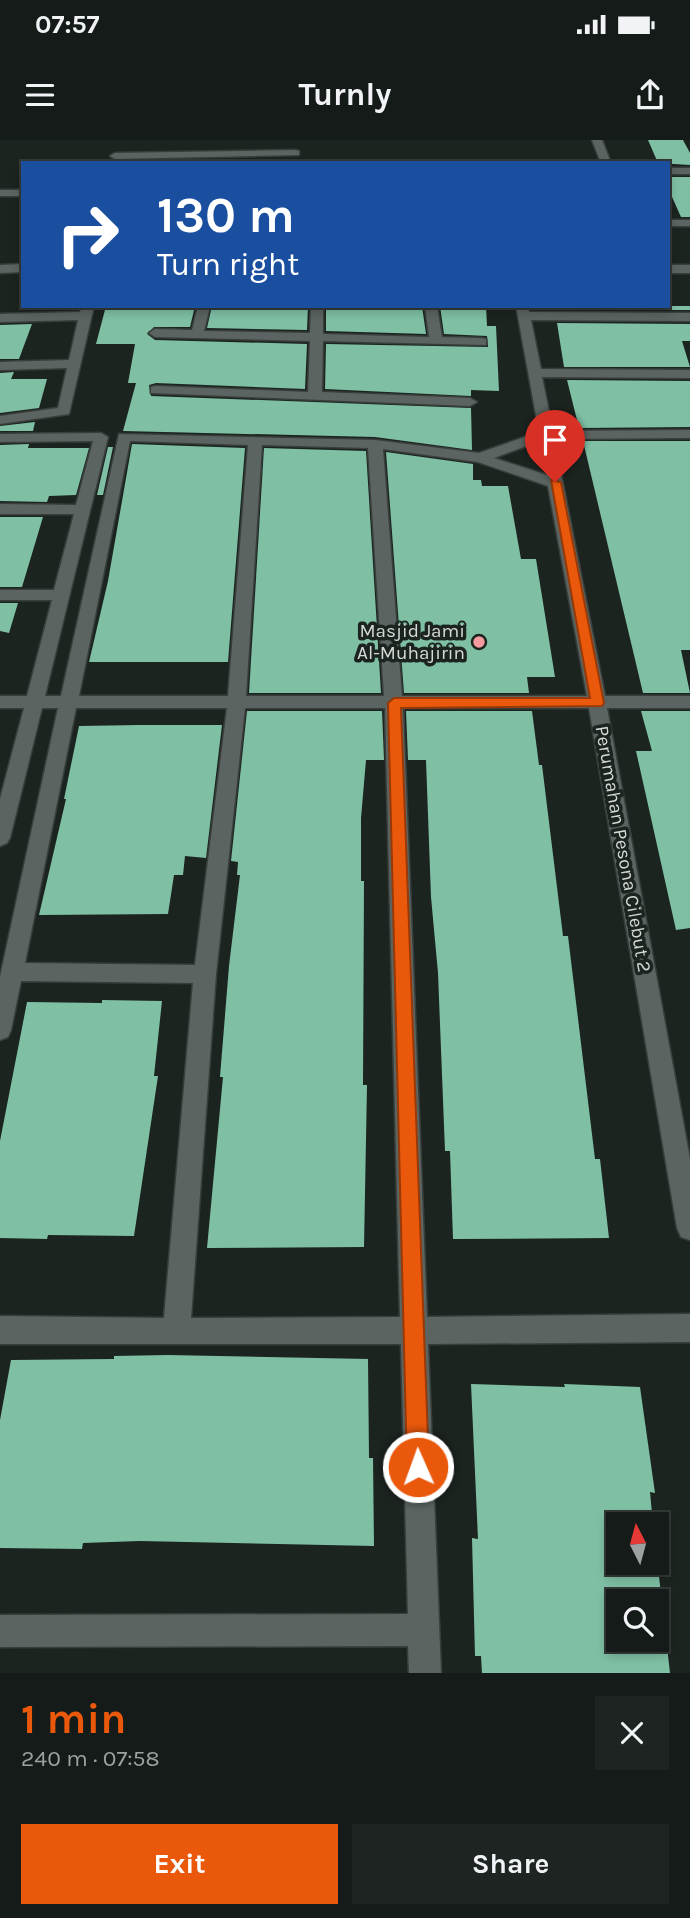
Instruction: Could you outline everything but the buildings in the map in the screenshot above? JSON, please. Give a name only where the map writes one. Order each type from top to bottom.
[{"type":"street","points":[[116,140],[114,159],[294,158],[298,140]]},
{"type":"street","points":[[597,140],[605,161]]},
{"type":"street","points":[[670,172],[690,171]]},
{"type":"street","points":[[670,179],[690,179]]},
{"type":"street","points":[[0,193],[21,193]]},
{"type":"street","points":[[670,223],[690,223]]},
{"type":"street","points":[[0,269],[21,268]]},
{"type":"street","points":[[670,269],[690,269]]},
{"type":"street","points":[[197,334],[204,308]]},
{"type":"street","points":[[315,396],[317,308]]},
{"type":"street","points":[[431,308],[436,341]]},
{"type":"street","points":[[0,318],[86,311],[64,411],[0,420]]},
{"type":"street","points":[[523,311],[690,317]]},
{"type":"street","name":"Perumahan Pesona Cilebut 2","points":[[523,311],[597,703],[690,1228]]},
{"type":"street","points":[[155,332],[481,342]]},
{"type":"street","points":[[0,366],[75,364]]},
{"type":"street","points":[[535,373],[690,374]]},
{"type":"street","points":[[156,390],[470,402]]},
{"type":"street","points":[[480,458],[545,435],[690,434]]},
{"type":"street","points":[[0,438],[101,437],[36,702],[1,829]]},
{"type":"street","points":[[0,1030],[71,702],[124,437],[375,444],[480,458],[555,482]]},
{"type":"street","points":[[176,1332],[205,974],[237,703],[256,441]]},
{"type":"street","points":[[375,444],[394,703],[425,1673]]},
{"type":"street","points":[[0,509],[84,510]]},
{"type":"street","points":[[0,595],[62,595]]},
{"type":"street","points":[[0,702],[690,702]]},
{"type":"street","points":[[14,972],[205,974]]},
{"type":"street","points":[[0,1330],[176,1332],[690,1328]]},
{"type":"street","points":[[0,1631],[424,1630]]},
{"type":"place","name":"Masjid Jami Al-Muhajirin","points":[[479,642]]},
{"type":"route","points":[[418,1467],[394,703],[597,703],[555,482]]}]
